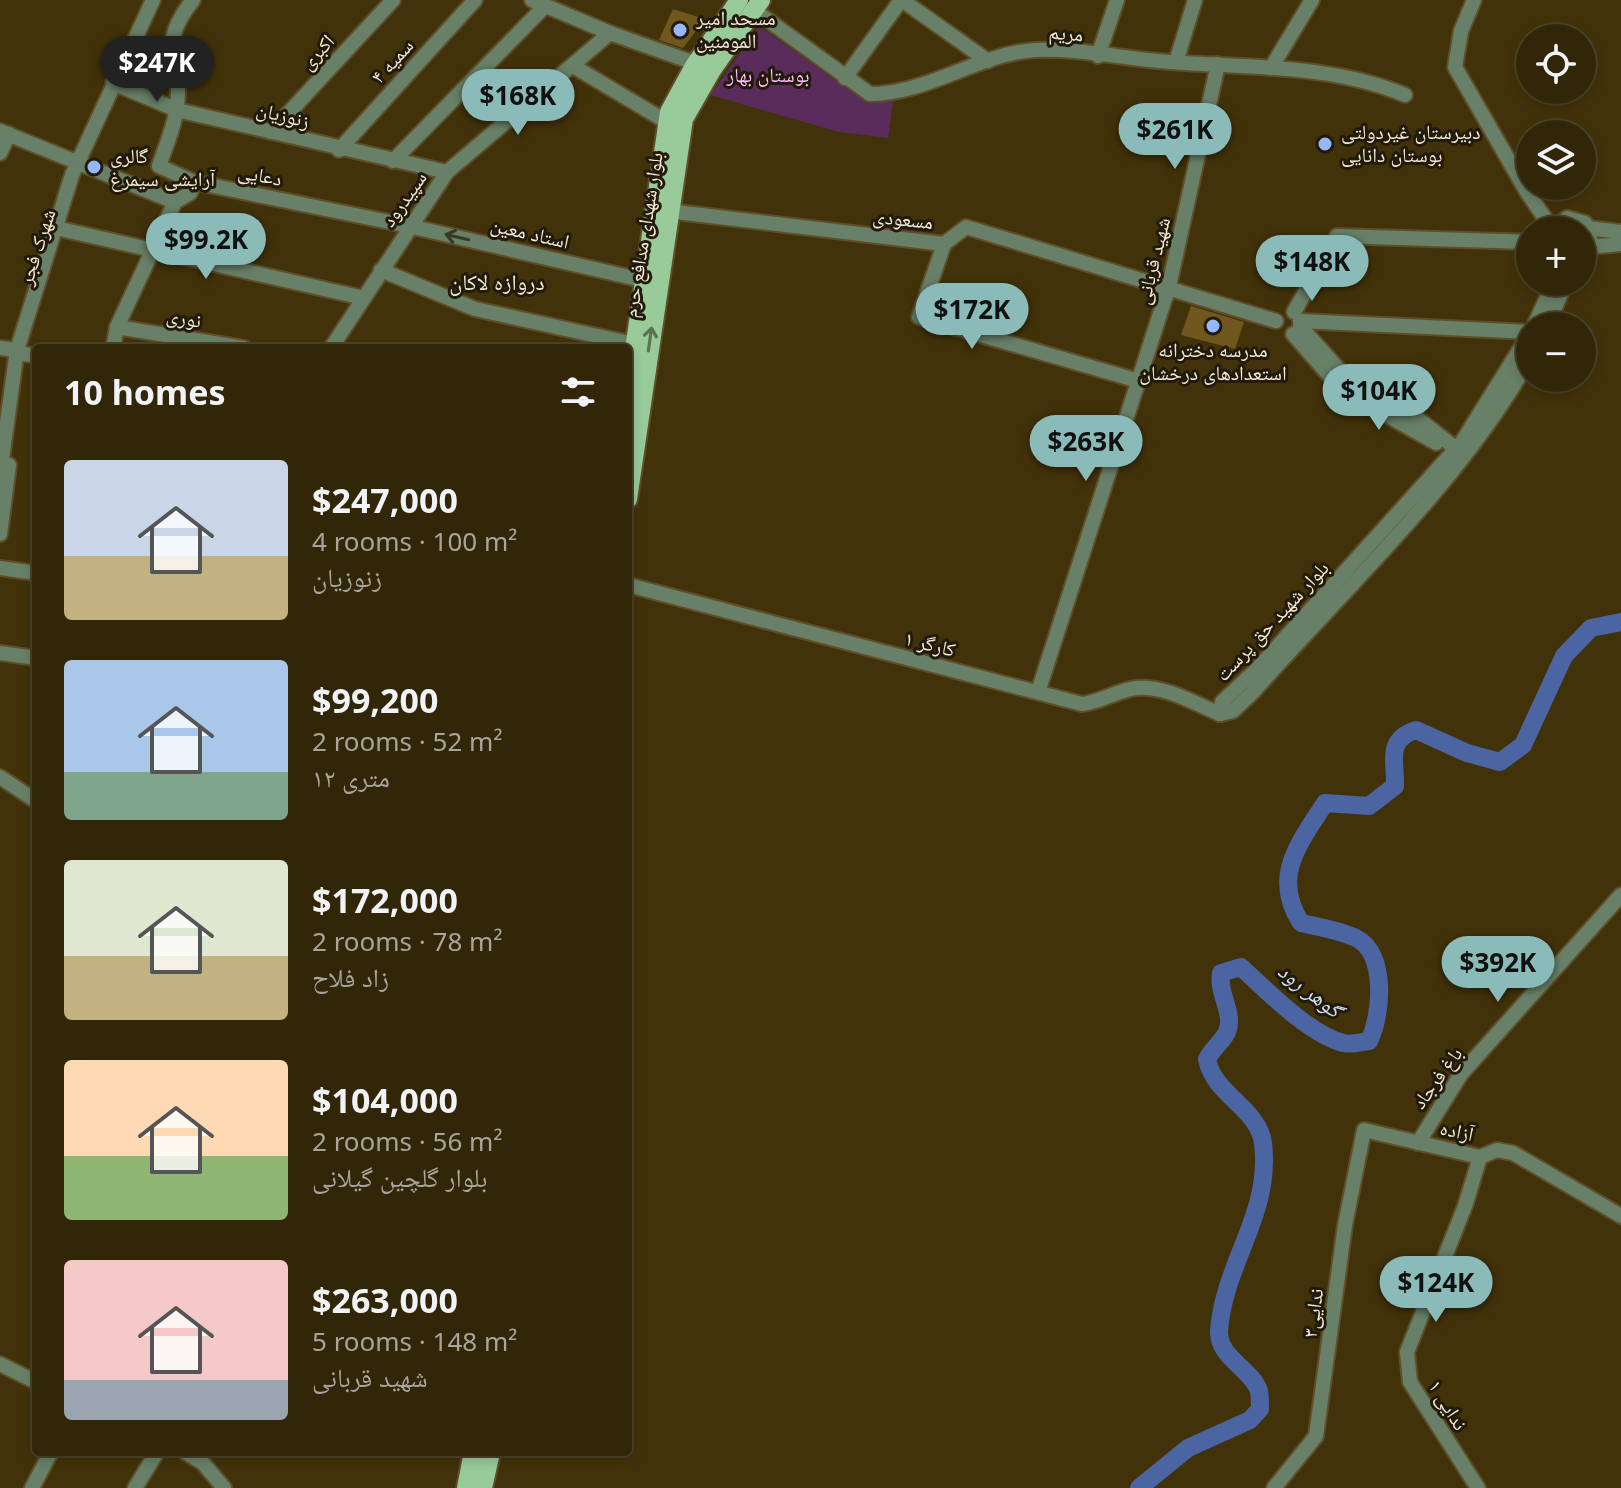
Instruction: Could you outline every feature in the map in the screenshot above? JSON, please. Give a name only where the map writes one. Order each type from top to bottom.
[{"type":"main road","name":"بلوار شهدای مدافع حرم","points":[[632,359],[667,122],[695,67],[751,3]]},
{"type":"main road","name":"بلوار شهدای مدافع حرم","points":[[632,470],[668,211],[695,67]]},
{"type":"main road","points":[[466,1488],[472,1456]]},
{"type":"main road","points":[[483,1488],[490,1456]]},
{"type":"street","name":"شهرک فجر","points":[[0,473],[26,353],[72,175],[153,0]]},
{"type":"street","points":[[177,110],[172,35],[176,22],[193,0]]},
{"type":"street","name":"اکبری","points":[[271,132],[393,0]]},
{"type":"street","name":"سمیه ۴","points":[[339,150],[475,0]]},
{"type":"street","points":[[845,78],[902,0],[988,61]]},
{"type":"street","points":[[1098,56],[1117,0]]},
{"type":"street","points":[[1176,62],[1195,0]]},
{"type":"street","points":[[1271,68],[1312,0]]},
{"type":"street","points":[[1474,0],[1461,31],[1455,67],[1543,216]]},
{"type":"street","points":[[393,161],[538,3],[695,67]]},
{"type":"street","name":"مریم","points":[[751,3],[845,78],[870,94],[889,94],[988,61],[1035,50],[1271,68],[1371,81],[1405,95]]},
{"type":"street","name":"سپیدرود","points":[[334,344],[447,172],[610,33]]},
{"type":"street","name":"شهید قربانی","points":[[1038,692],[1169,286],[1218,64]]},
{"type":"street","points":[[573,66],[667,122]]},
{"type":"street","name":"زنوزیان","points":[[113,83],[177,110],[339,150],[447,172]]},
{"type":"street","name":"دعایی","points":[[177,110],[159,166],[194,182],[409,226]]},
{"type":"street","points":[[0,153],[4,132],[175,202]]},
{"type":"street","points":[[114,344],[117,327],[175,202],[190,193],[194,182]]},
{"type":"street","name":"مسعودی","points":[[668,211],[944,244],[966,227],[1169,286]]},
{"type":"street","name":"استاد معین","points":[[409,226],[642,280]]},
{"type":"street","points":[[60,229],[364,298]]},
{"type":"street","points":[[1596,229],[1621,232]]},
{"type":"street","points":[[1516,242],[1337,236],[1297,323],[1279,331],[1276,321],[1280,314],[1297,323],[1516,331]]},
{"type":"street","points":[[944,244],[919,317],[1139,381]]},
{"type":"street","points":[[1596,248],[1621,244]]},
{"type":"street","points":[[381,270],[475,309],[634,344]]},
{"type":"street","points":[[1169,286],[1276,321]]},
{"type":"street","points":[[1297,323],[1342,390],[1408,418],[1449,443],[1458,455]]},
{"type":"street","name":"نوری","points":[[117,327],[220,344]]},
{"type":"street","points":[[0,348],[26,353]]},
{"type":"street","name":"شهرک فجر","points":[[0,534],[2,502],[26,353]]},
{"type":"street","name":"بلوار شهید حق پرست","points":[[1220,714],[1222,702],[1331,596],[1458,455],[1516,372]]},
{"type":"street","points":[[0,568],[32,572]]},
{"type":"street","name":"کارگر ۱","points":[[632,586],[1082,704],[1102,701],[1133,688],[1156,688],[1220,714]]},
{"type":"street","points":[[0,653],[32,657]]},
{"type":"street","points":[[0,777],[32,798]]},
{"type":"street","name":"باغ فرجاد","points":[[1418,1143],[1461,1074],[1621,895]]},
{"type":"street","name":"آزاده","points":[[1364,1130],[1480,1157],[1497,1150],[1513,1153],[1621,1216]]},
{"type":"street","name":"ندایی۳","points":[[1274,1488],[1316,1436],[1345,1225],[1364,1130]]},
{"type":"street","name":"ندایی ۱","points":[[1478,1488],[1410,1382],[1407,1352],[1465,1206],[1480,1157]]},
{"type":"street","points":[[0,1364],[32,1380]]},
{"type":"street","points":[[32,1488],[49,1456]]},
{"type":"street","points":[[135,1488],[155,1456]]},
{"type":"street","points":[[192,1456],[203,1463],[224,1488]]},
{"type":"green space","name":"بوستان بهار","points":[[759,26],[859,97],[893,101],[888,138],[839,132],[710,95]]},
{"type":"building","name":"مسحد امیر المومنین","points":[[673,9],[705,19],[683,48],[659,40]]},
{"type":"building","name":"مدرسه دخترانه استعدادهای درخشان","points":[[1191,306],[1244,322],[1235,349],[1181,335]]},
{"type":"waterway","name":"گوهر رود","points":[[1139,1488],[1188,1448],[1250,1420],[1260,1409],[1259,1391],[1255,1383],[1224,1349],[1219,1331],[1229,1282],[1261,1193],[1264,1169],[1260,1131],[1218,1082],[1207,1059],[1229,1025],[1221,973],[1241,967],[1316,1031],[1343,1043],[1369,1041],[1379,1001],[1373,957],[1356,938],[1301,923],[1292,906],[1288,890],[1289,875],[1306,832],[1325,803],[1369,806],[1395,786],[1396,746],[1406,734],[1416,730],[1467,753],[1500,762],[1523,745],[1564,656],[1591,628],[1621,622]]},
{"type":"place","name":"مسحد امیر المومنین","points":[[680,30]]},
{"type":"place","name":"دبیرستان غیردولتی بوستان دانایی","points":[[1325,144]]},
{"type":"place","name":"گالری آرایشی سیمرغ","points":[[94,167]]},
{"type":"place","name":"مدرسه دخترانه استعدادهای درخشان","points":[[1213,326]]},
{"type":"district","name":"دروازه لاکان","points":[[497,282]]}]
